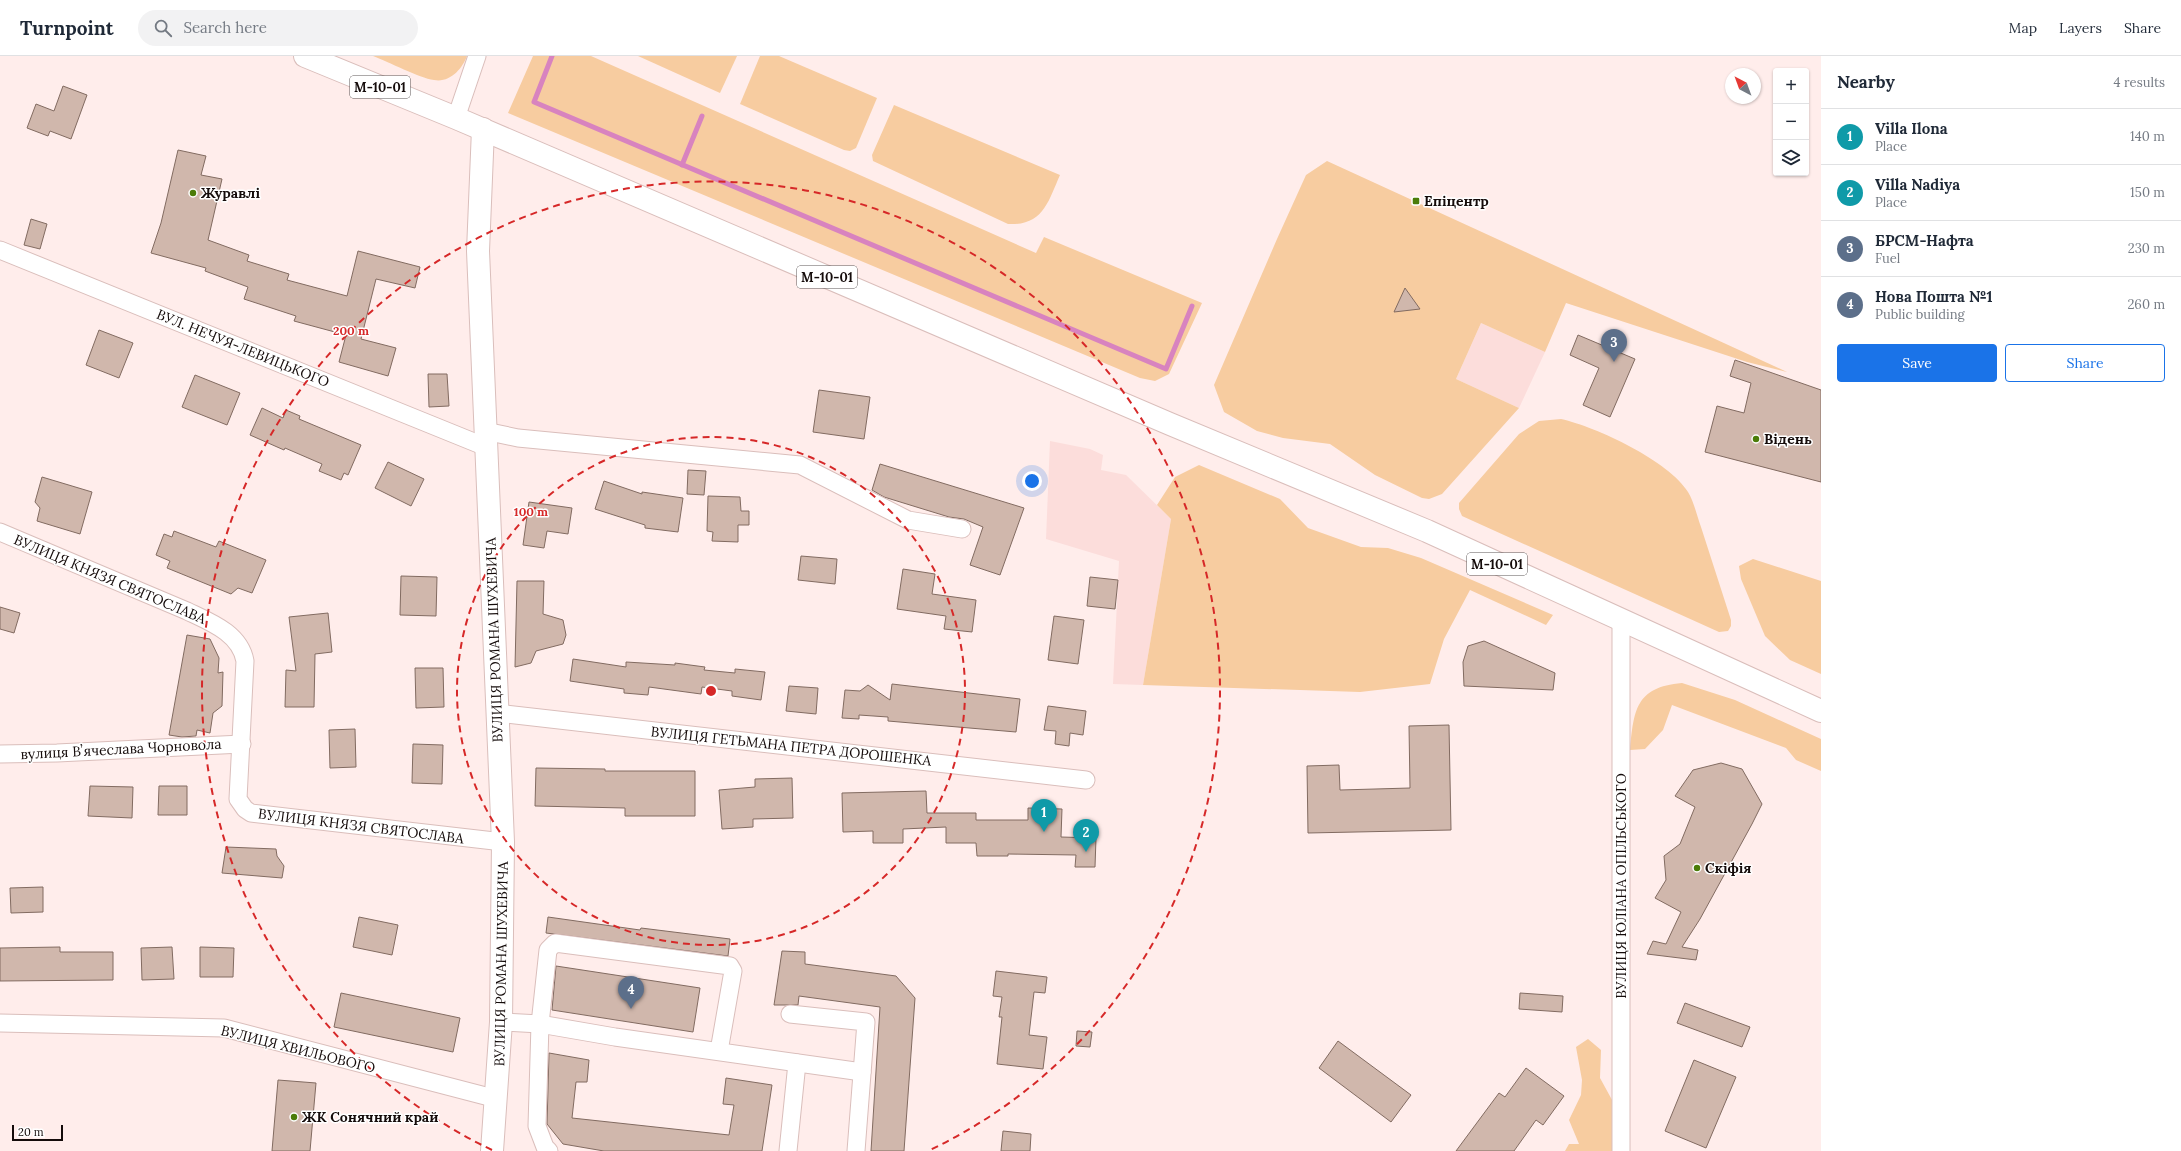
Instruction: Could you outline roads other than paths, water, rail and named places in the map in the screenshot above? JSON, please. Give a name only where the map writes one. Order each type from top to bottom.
[{"type":"main road","name":"М-10-01","points":[[305,56],[483,129],[1155,418],[1427,531],[1821,711]]},
{"type":"main road","name":"ВУЛИЦЯ РОМАНА ШУХЕВИЧА","points":[[483,129],[478,251],[503,842],[501,1022],[497,1099],[492,1151]]},
{"type":"street","points":[[456,118],[477,56]]},
{"type":"street","name":"ВУЛ. НЕЧУЯ-ЛЕВИЦЬКОГО","points":[[0,250],[486,439],[518,438],[800,465],[908,520],[962,529]]},
{"type":"street","name":"ВУЛИЦЯ КНЯЗЯ СВЯТОСЛАВА","points":[[0,532],[187,611],[211,623],[233,637],[243,652],[245,661],[242,744],[238,799],[245,809],[251,813],[503,842]]},
{"type":"street","name":"ВУЛИЦЯ ЮЛІАНА ОПІЛЬСЬКОГО","points":[[1621,620],[1621,1151]]},
{"type":"street","name":"ВУЛИЦЯ ГЕТЬМАНА ПЕТРА ДОРОШЕНКА","points":[[497,713],[1086,780]]},
{"type":"street","name":"вулиця Вʼячеслава Чорновола","points":[[0,754],[57,753],[242,744]]},
{"type":"street","points":[[549,1151],[537,1126],[540,1024],[548,950],[555,943],[730,966],[733,972],[719,1051]]},
{"type":"street","points":[[790,1014],[866,1022],[856,1151]]},
{"type":"street","points":[[501,1022],[540,1024],[615,1037],[862,1072]]},
{"type":"street","name":"ВУЛИЦЯ ХВИЛЬОВОГО","points":[[0,1023],[224,1028],[497,1099]]},
{"type":"street","points":[[788,1151],[797,1063]]},
{"type":"waterway","points":[[552,56],[534,102],[1166,369],[1192,306]]},
{"type":"waterway","points":[[682,165],[702,116]]},
{"type":"place","name":"Журавлі","points":[[193,193]]},
{"type":"place","name":"Епіцентр","points":[[1416,201]]},
{"type":"place","name":"БРСМ-Нафта","points":[[1614,362]]},
{"type":"place","name":"Відень","points":[[1756,439]]},
{"type":"place","name":"Villa Ilona","points":[[1044,832]]},
{"type":"place","name":"Villa Nadiya","points":[[1086,852]]},
{"type":"place","name":"Скіфія","points":[[1697,868]]},
{"type":"place","name":"Нова Пошта №1","points":[[631,1009]]},
{"type":"place","name":"ЖК Сонячний край","points":[[294,1117]]}]
